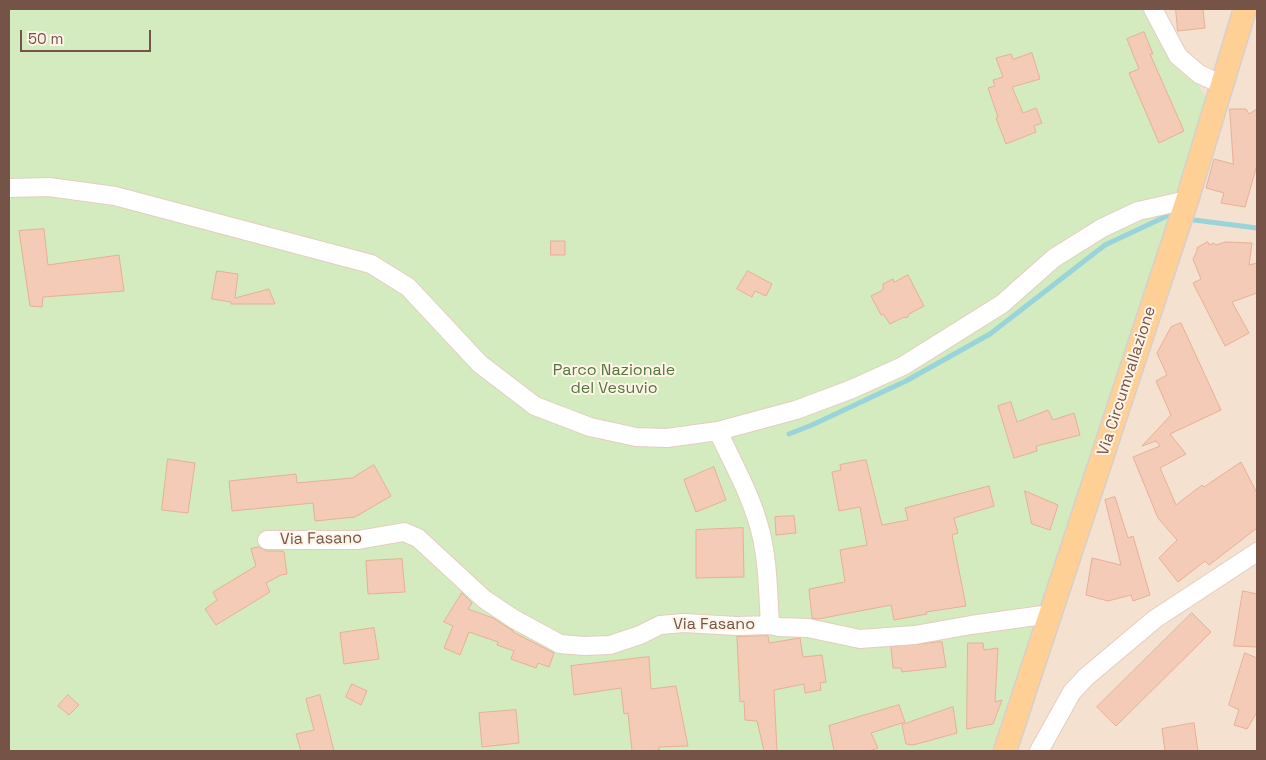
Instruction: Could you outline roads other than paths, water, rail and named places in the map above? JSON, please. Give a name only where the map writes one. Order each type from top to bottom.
[{"type":"main road","name":"Via Circumvallazione","points":[[1005,751],[1187,200],[1245,9]]},
{"type":"street","points":[[1152,9],[1178,56],[1199,74],[1221,84]]},
{"type":"street","points":[[9,188],[49,187],[115,196],[372,264],[408,287],[480,364],[535,406],[590,427],[636,436],[667,438],[718,430],[796,410],[852,389],[903,366],[1002,304],[1054,258],[1102,228],[1138,210],[1187,200]]},
{"type":"street","points":[[718,430],[752,504],[760,527],[765,556],[770,625]]},
{"type":"street","name":"Via Fasano","points":[[268,540],[358,540],[404,532],[418,538],[484,599],[514,619],[560,644],[584,646],[610,644],[640,635],[660,625],[684,623],[808,628],[860,639],[915,635],[1050,614]]},
{"type":"street","points":[[1039,751],[1072,692],[1086,677],[1155,619],[1257,552]]},
{"type":"waterway","points":[[789,434],[906,381],[990,334],[1105,245],[1169,215]]},
{"type":"waterway","points":[[1194,220],[1257,228]]},
{"type":"park label","name":"Parco Nazionale del Vesuvio","points":[[614,380]]}]
